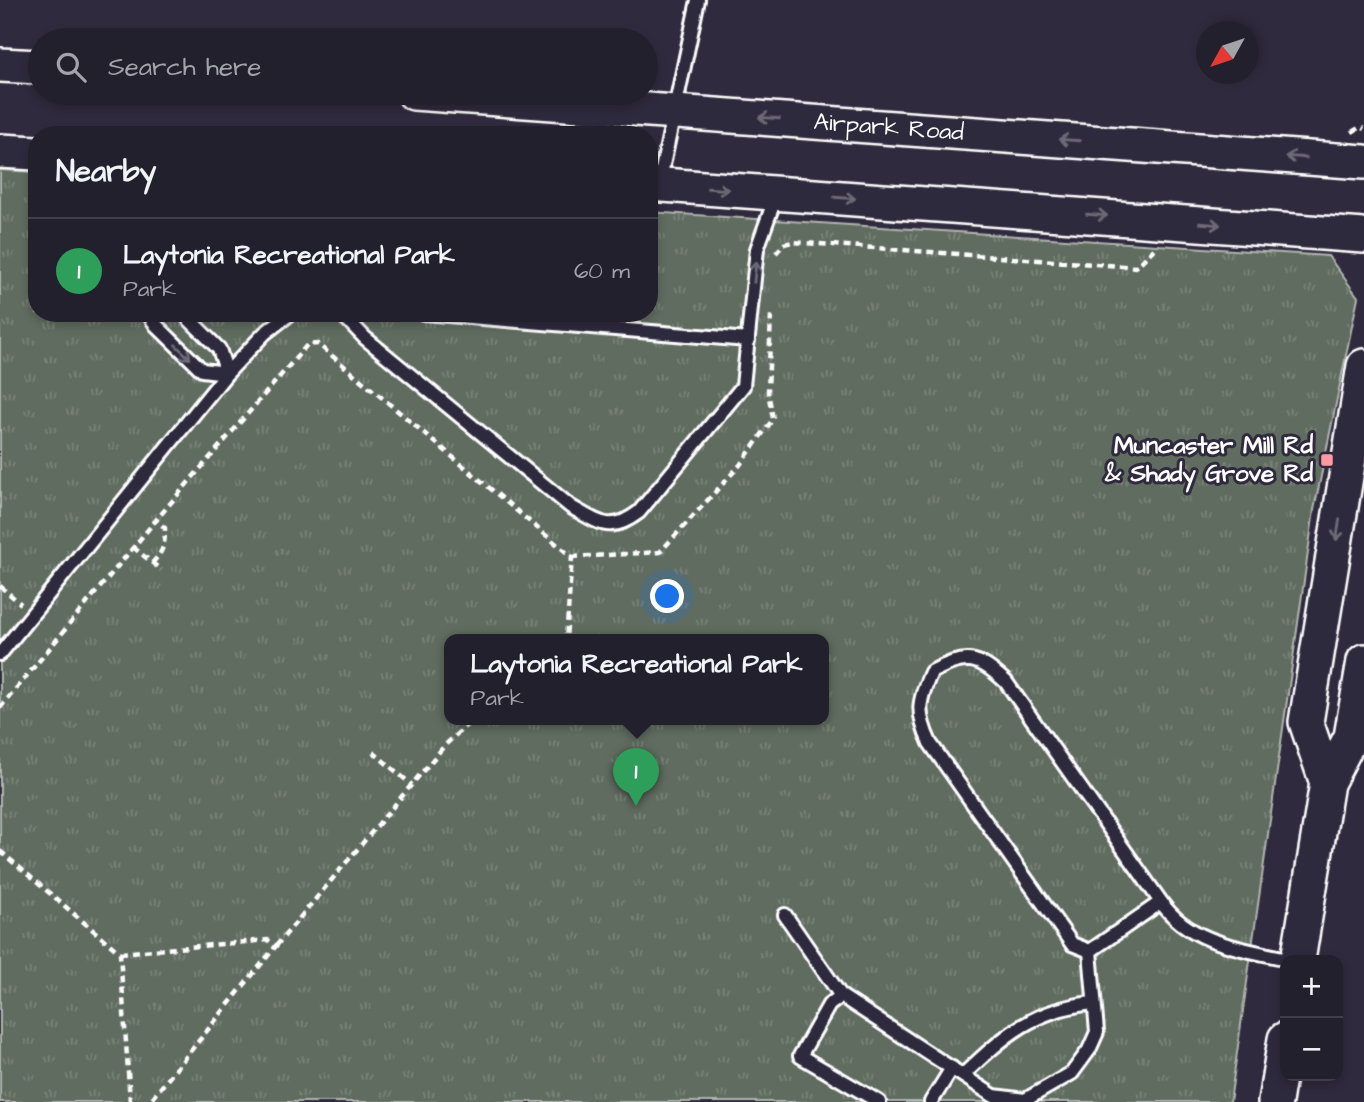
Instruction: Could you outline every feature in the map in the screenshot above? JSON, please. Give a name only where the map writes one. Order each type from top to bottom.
[{"type":"street","points":[[0,65],[28,66]]},
{"type":"street","name":"Airpark Road","points":[[587,105],[1364,162]]},
{"type":"street","points":[[0,151],[28,153]]},
{"type":"street","points":[[658,184],[1364,236]]},
{"type":"street","points":[[1327,783],[1306,722],[1364,366]]},
{"type":"street","points":[[1299,955],[1327,783],[1352,737],[1364,662]]},
{"type":"street","points":[[1275,1102],[1280,1070]]},
{"type":"lane","points":[[658,169],[698,0]]},
{"type":"lane","points":[[350,322],[365,338],[571,506],[605,525],[622,525],[639,512],[743,386],[757,249],[777,193]]},
{"type":"lane","points":[[154,322],[202,370],[227,373]]},
{"type":"lane","points":[[192,322],[219,349],[227,373]]},
{"type":"lane","points":[[0,654],[227,373],[265,333],[279,322]]},
{"type":"lane","points":[[531,322],[748,340]]},
{"type":"lane","points":[[1090,951],[1072,944],[1059,929],[930,743],[920,721],[919,698],[930,672],[957,659],[984,663],[1006,682],[1171,916],[1217,943],[1280,957]]},
{"type":"lane","points":[[1090,951],[1161,902]]},
{"type":"lane","points":[[785,915],[841,996],[994,1096],[1025,1100],[1072,1073],[1089,1050],[1097,1032],[1090,951]]},
{"type":"lane","points":[[841,996],[830,1005],[800,1056],[879,1102]]},
{"type":"lane","points":[[931,1102],[957,1071],[1025,1023],[1061,1006],[1093,1003]]},
{"type":"path","points":[[774,257],[784,244],[792,242],[1136,267],[1155,249]]},
{"type":"path","points":[[0,708],[133,547],[307,345],[318,345],[572,557],[660,552],[740,465],[773,419],[768,392],[771,302]]},
{"type":"path","points":[[152,563],[163,550],[165,542],[165,528],[156,520]]},
{"type":"path","points":[[133,547],[161,570]]},
{"type":"path","points":[[566,634],[572,557]]},
{"type":"path","points":[[0,586],[32,614]]},
{"type":"path","points":[[149,1102],[445,745],[467,725]]},
{"type":"path","points":[[373,752],[412,785]]},
{"type":"path","points":[[0,851],[120,953],[268,940],[276,946]]},
{"type":"path","points":[[120,953],[130,1102]]},
{"type":"green space","points":[[0,170],[28,172],[28,322],[658,322],[658,213],[1328,256],[1358,297],[1314,510],[1230,1102],[0,1102]]},
{"type":"place","name":"Muncaster Mill Rd & Shady Grove Rd","points":[[1327,460]]},
{"type":"place","name":"Laytonia Recreational Park","points":[[636,806]]}]
